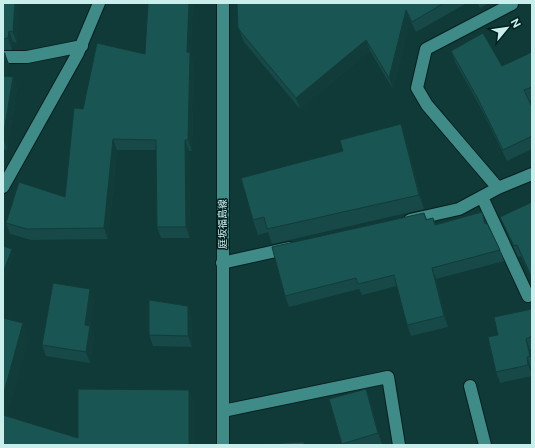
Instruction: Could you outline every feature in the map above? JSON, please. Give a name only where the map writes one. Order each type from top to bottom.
[{"type":"street","points":[[3,187],[82,46],[100,3]]},
{"type":"street","name":"庭坂福島線","points":[[223,3],[223,445]]},
{"type":"street","points":[[498,188],[427,105],[417,88],[426,49],[512,4]]},
{"type":"street","points":[[3,57],[27,57],[82,46]]},
{"type":"street","points":[[398,223],[459,209],[498,188],[532,174]]},
{"type":"street","points":[[482,197],[528,296]]},
{"type":"street","points":[[222,263],[299,246]]},
{"type":"street","points":[[223,411],[388,377],[399,445]]},
{"type":"street","points":[[470,386],[485,445]]},
{"type":"building","points":[[3,3],[15,3],[13,32],[9,31],[8,38],[3,39]]},
{"type":"building","points":[[148,3],[189,3],[187,52],[190,53],[188,140],[185,140],[186,227],[157,227],[156,140],[113,139],[104,228],[27,229],[6,223],[19,182],[65,197],[74,108],[83,109],[97,43],[145,54]]},
{"type":"building","points":[[237,3],[444,3],[412,22],[406,10],[389,78],[366,40],[296,98],[240,31],[238,27]]},
{"type":"building","points":[[483,33],[502,66],[532,52],[532,87],[524,90],[532,107],[532,136],[503,150],[478,99],[451,51]]},
{"type":"building","points":[[3,53],[5,53],[3,66]]},
{"type":"building","points":[[3,76],[13,77],[3,138]]},
{"type":"building","points":[[401,124],[419,195],[267,229],[264,217],[253,220],[241,178],[343,151],[340,140]]},
{"type":"building","points":[[532,202],[532,278],[517,245],[514,246],[500,217]]},
{"type":"building","points":[[482,212],[485,224],[487,223],[500,250],[432,268],[444,316],[407,325],[394,275],[358,284],[356,278],[285,296],[272,247],[424,213],[426,220],[433,218],[435,225]]},
{"type":"building","points":[[3,246],[12,249],[3,273]]},
{"type":"building","points":[[53,283],[90,289],[85,325],[90,326],[86,352],[42,345]]},
{"type":"building","points":[[149,300],[188,306],[188,336],[149,335]]},
{"type":"building","points":[[532,309],[532,336],[526,339],[530,356],[527,357],[528,365],[496,372],[488,337],[498,335],[494,317]]},
{"type":"building","points":[[3,318],[23,323],[3,396]]},
{"type":"building","points":[[78,389],[189,390],[189,445],[3,445],[3,415],[78,438]]},
{"type":"building","points":[[366,389],[378,433],[342,444],[329,399]]},
{"type":"building","points":[[304,442],[304,445],[265,445],[265,444]]}]
